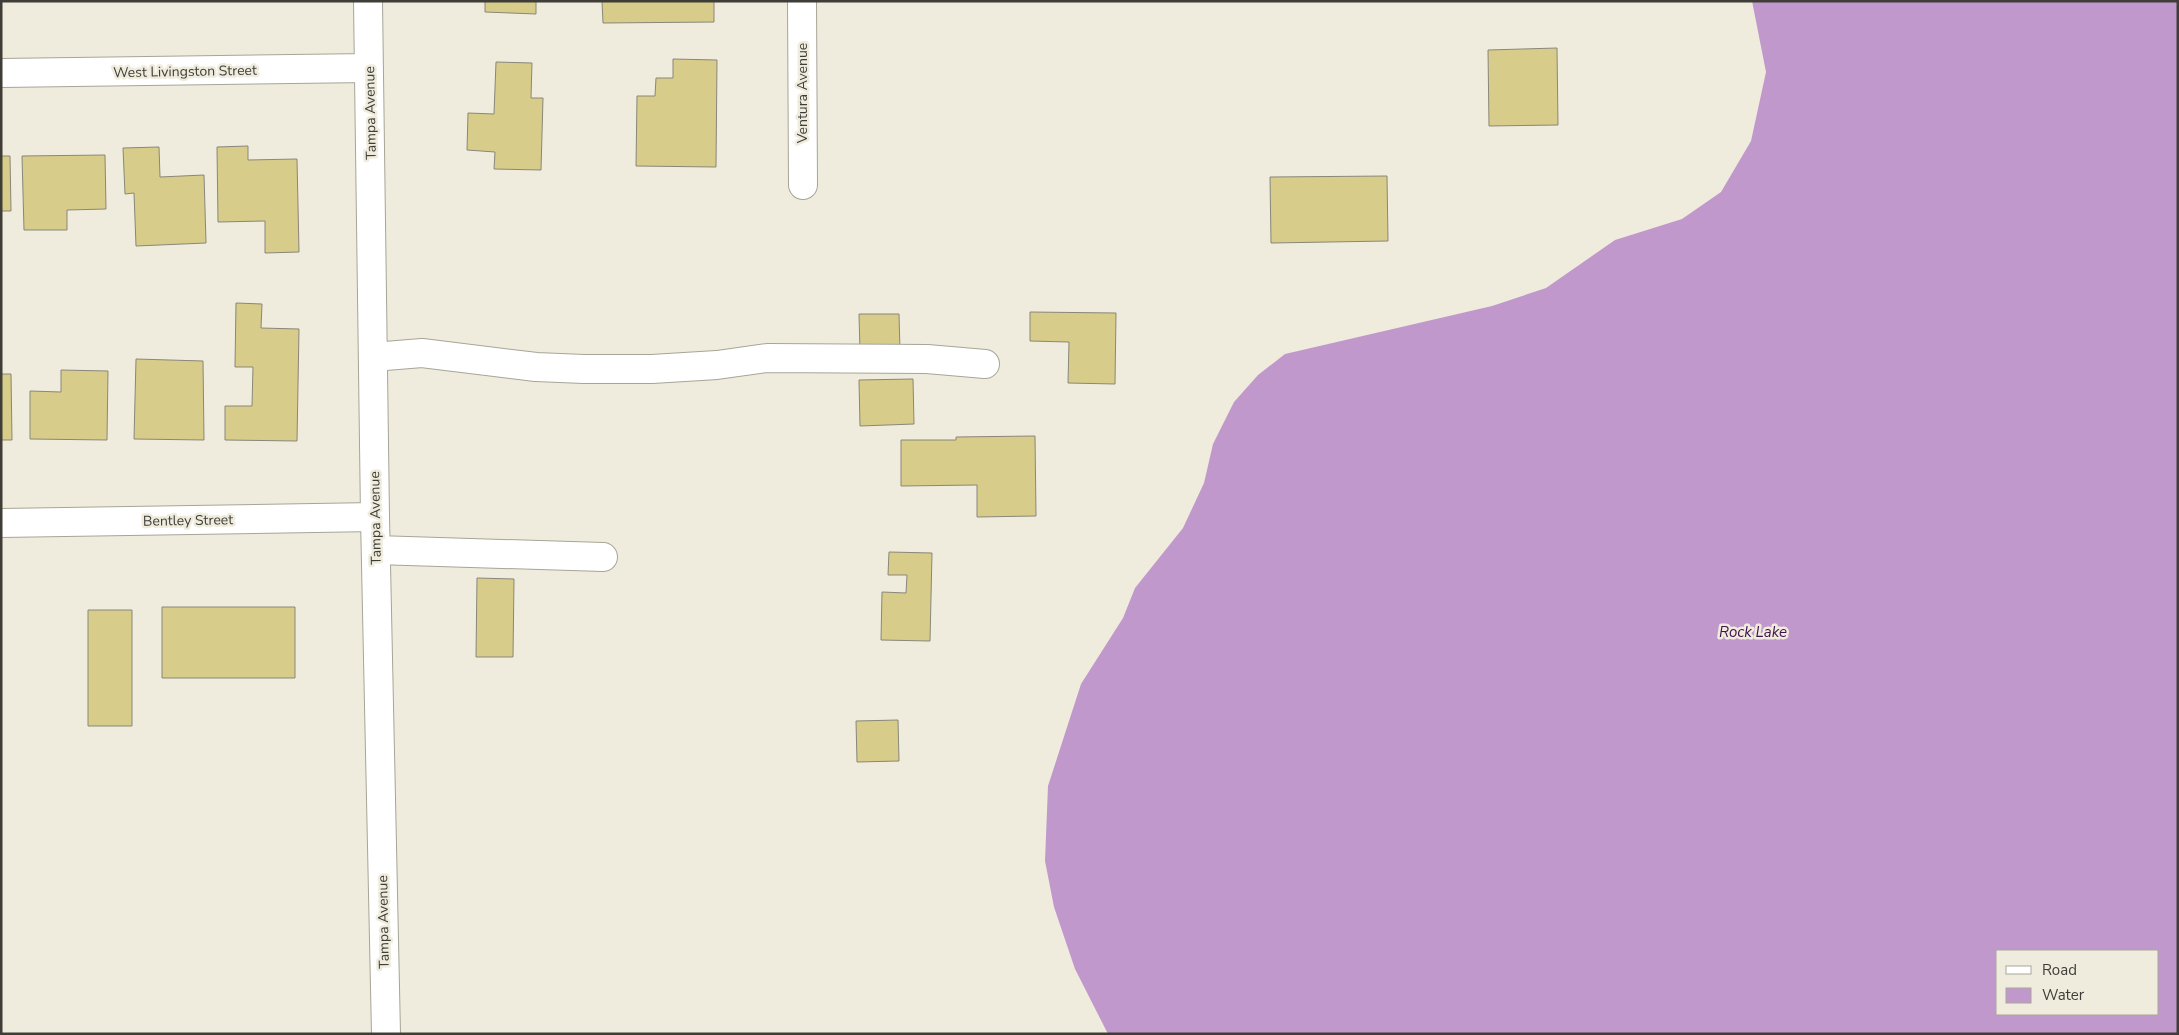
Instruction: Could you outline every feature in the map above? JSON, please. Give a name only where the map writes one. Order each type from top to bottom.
[{"type":"street","name":"Tampa Avenue","points":[[368,1],[375,517],[386,1034]]},
{"type":"street","name":"Ventura Avenue","points":[[802,1],[803,185]]},
{"type":"street","name":"West Livingston Street","points":[[1,73],[369,68]]},
{"type":"street","points":[[373,357],[422,353],[536,366],[584,369],[717,366],[767,358],[927,360],[985,364]]},
{"type":"street","name":"Bentley Street","points":[[1,523],[375,517]]},
{"type":"street","points":[[376,550],[603,557]]},
{"type":"water","name":"Rock Lake","points":[[1752,1],[2178,1],[2178,1034],[1108,1034],[1075,969],[1054,907],[1045,861],[1048,786],[1081,684],[1123,618],[1135,588],[1183,528],[1204,483],[1213,444],[1234,402],[1258,375],[1285,354],[1492,306],[1546,288],[1615,240],[1682,219],[1721,192],[1751,141],[1766,72]]},
{"type":"building","points":[[485,1],[536,1],[536,14],[485,12]]},
{"type":"building","points":[[602,1],[714,1],[714,22],[603,23]]},
{"type":"building","points":[[1557,48],[1558,125],[1489,126],[1488,50]]},
{"type":"building","points":[[673,59],[717,60],[716,167],[636,166],[637,96],[655,96],[656,78],[673,78]]},
{"type":"building","points":[[496,62],[532,63],[531,98],[543,98],[541,170],[494,169],[495,152],[467,150],[468,113],[494,114]]},
{"type":"building","points":[[248,146],[248,160],[297,159],[299,252],[265,253],[265,221],[218,222],[217,147]]},
{"type":"building","points":[[159,147],[160,177],[204,175],[206,243],[136,246],[134,193],[125,194],[123,148]]},
{"type":"building","points":[[105,155],[106,209],[67,210],[67,230],[24,230],[22,156]]},
{"type":"building","points":[[1,156],[10,156],[11,211],[1,211]]},
{"type":"building","points":[[1387,176],[1388,241],[1271,243],[1270,177]]},
{"type":"building","points":[[236,303],[262,304],[261,328],[299,329],[297,441],[225,440],[225,406],[252,406],[253,367],[235,367]]},
{"type":"building","points":[[1030,312],[1116,313],[1115,384],[1068,383],[1069,342],[1030,341]]},
{"type":"building","points":[[859,314],[899,314],[900,351],[860,352]]},
{"type":"building","points":[[136,359],[203,361],[204,440],[134,439]]},
{"type":"building","points":[[61,370],[108,371],[107,440],[30,439],[30,391],[61,392]]},
{"type":"building","points":[[1,374],[11,374],[12,440],[1,440]]},
{"type":"building","points":[[913,379],[914,424],[860,426],[859,380]]},
{"type":"building","points":[[1035,436],[1036,516],[977,517],[977,485],[901,486],[901,440],[956,440],[956,437]]},
{"type":"building","points":[[889,552],[932,553],[930,641],[881,640],[882,592],[906,593],[907,575],[888,575]]},
{"type":"building","points":[[477,578],[514,579],[513,657],[476,657]]},
{"type":"building","points":[[162,607],[295,607],[295,678],[162,678]]},
{"type":"building","points":[[88,610],[132,610],[132,726],[88,726]]},
{"type":"building","points":[[898,720],[899,761],[857,762],[856,721]]}]
